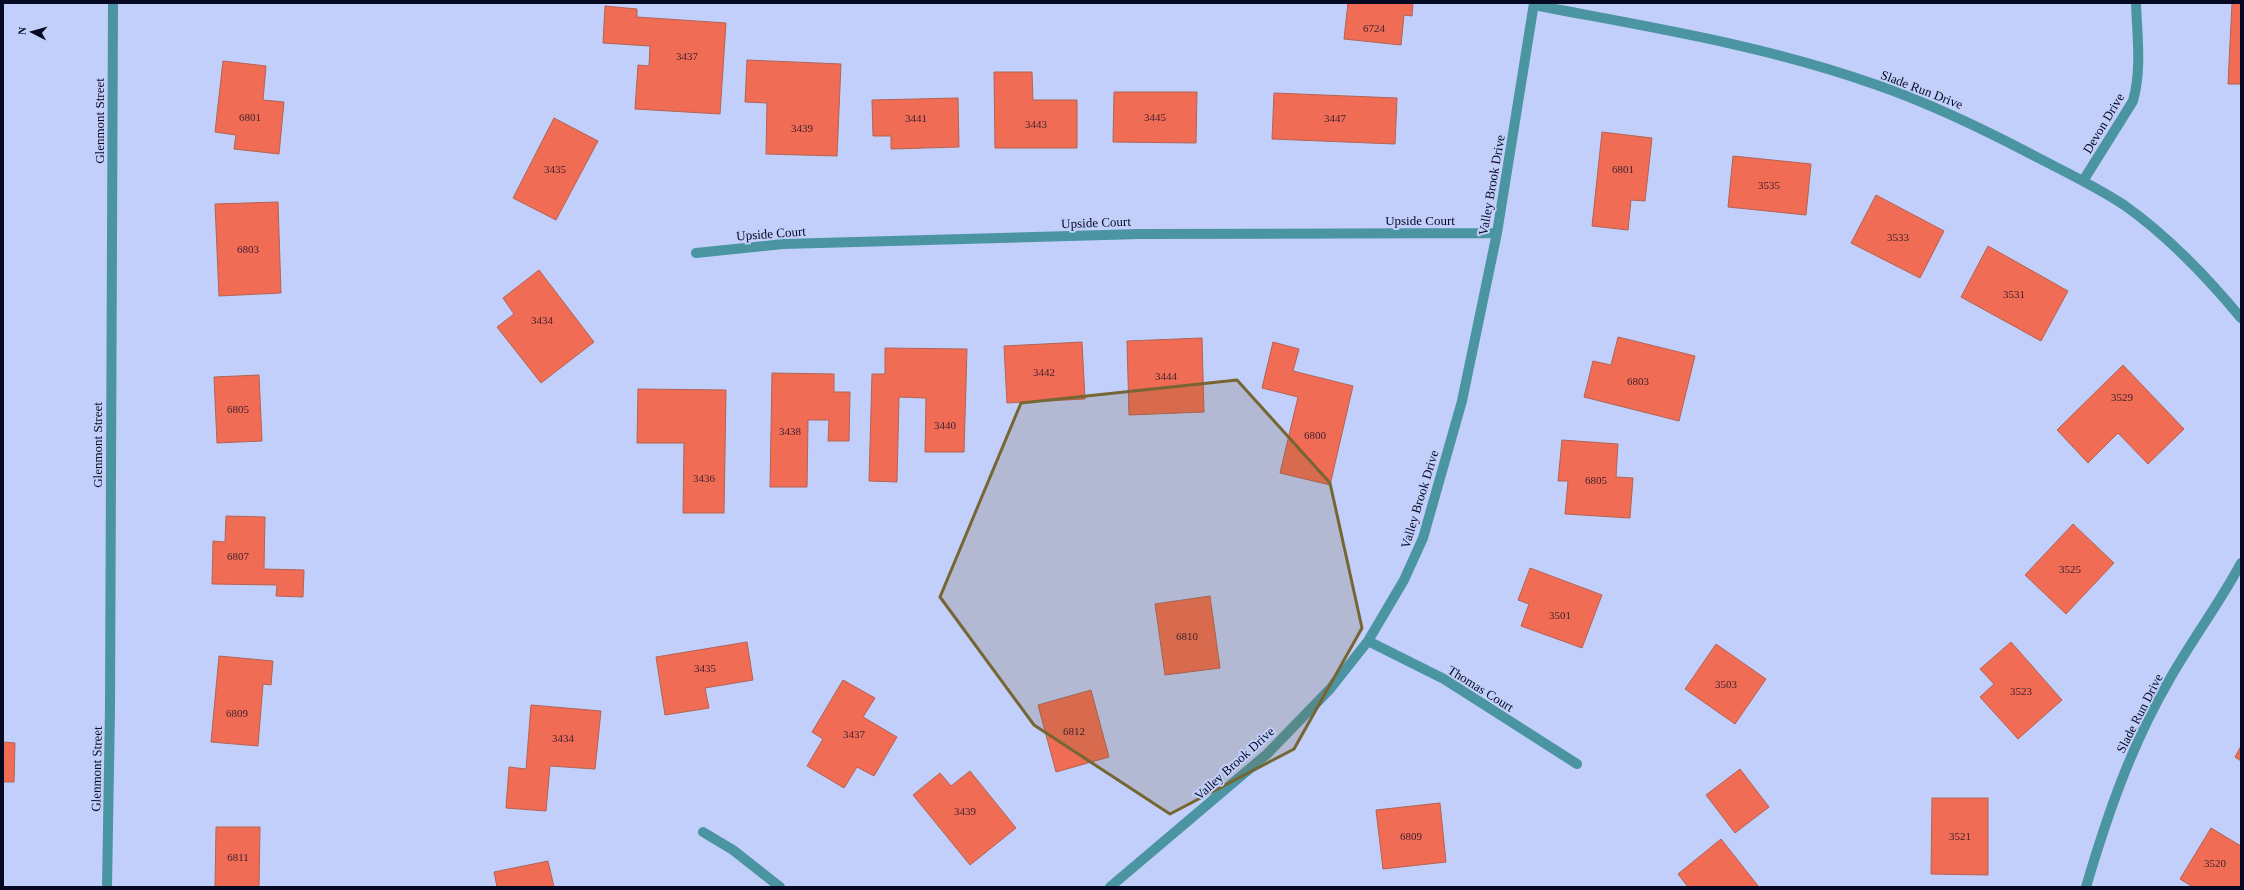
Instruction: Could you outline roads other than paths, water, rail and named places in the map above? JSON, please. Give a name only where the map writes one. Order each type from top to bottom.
[{"type":"street","name":"Glenmont Street","points":[[107,887],[110,708],[113,3]]},
{"type":"street","name":"Devon Drive","points":[[2083,181],[2133,101],[2139,73],[2136,3]]},
{"type":"street","name":"Slade Run Drive","points":[[1534,4],[1705,37],[1817,65],[1875,84],[1961,118],[2083,181],[2125,206],[2178,249],[2241,318]]},
{"type":"street","name":"Valley Brook Drive","points":[[1110,887],[1267,754],[1330,689],[1368,641],[1404,580],[1423,538],[1462,400],[1497,233],[1534,4]]},
{"type":"street","name":"Upside Court","points":[[696,253],[783,244],[1140,234],[1497,233]]},
{"type":"street","name":"Slade Run Drive","points":[[2086,887],[2108,813],[2133,751],[2168,682],[2227,590],[2241,563]]},
{"type":"street","name":"Thomas Court","points":[[1368,641],[1444,679],[1576,764]]},
{"type":"street","points":[[703,832],[733,850],[780,887]]}]
